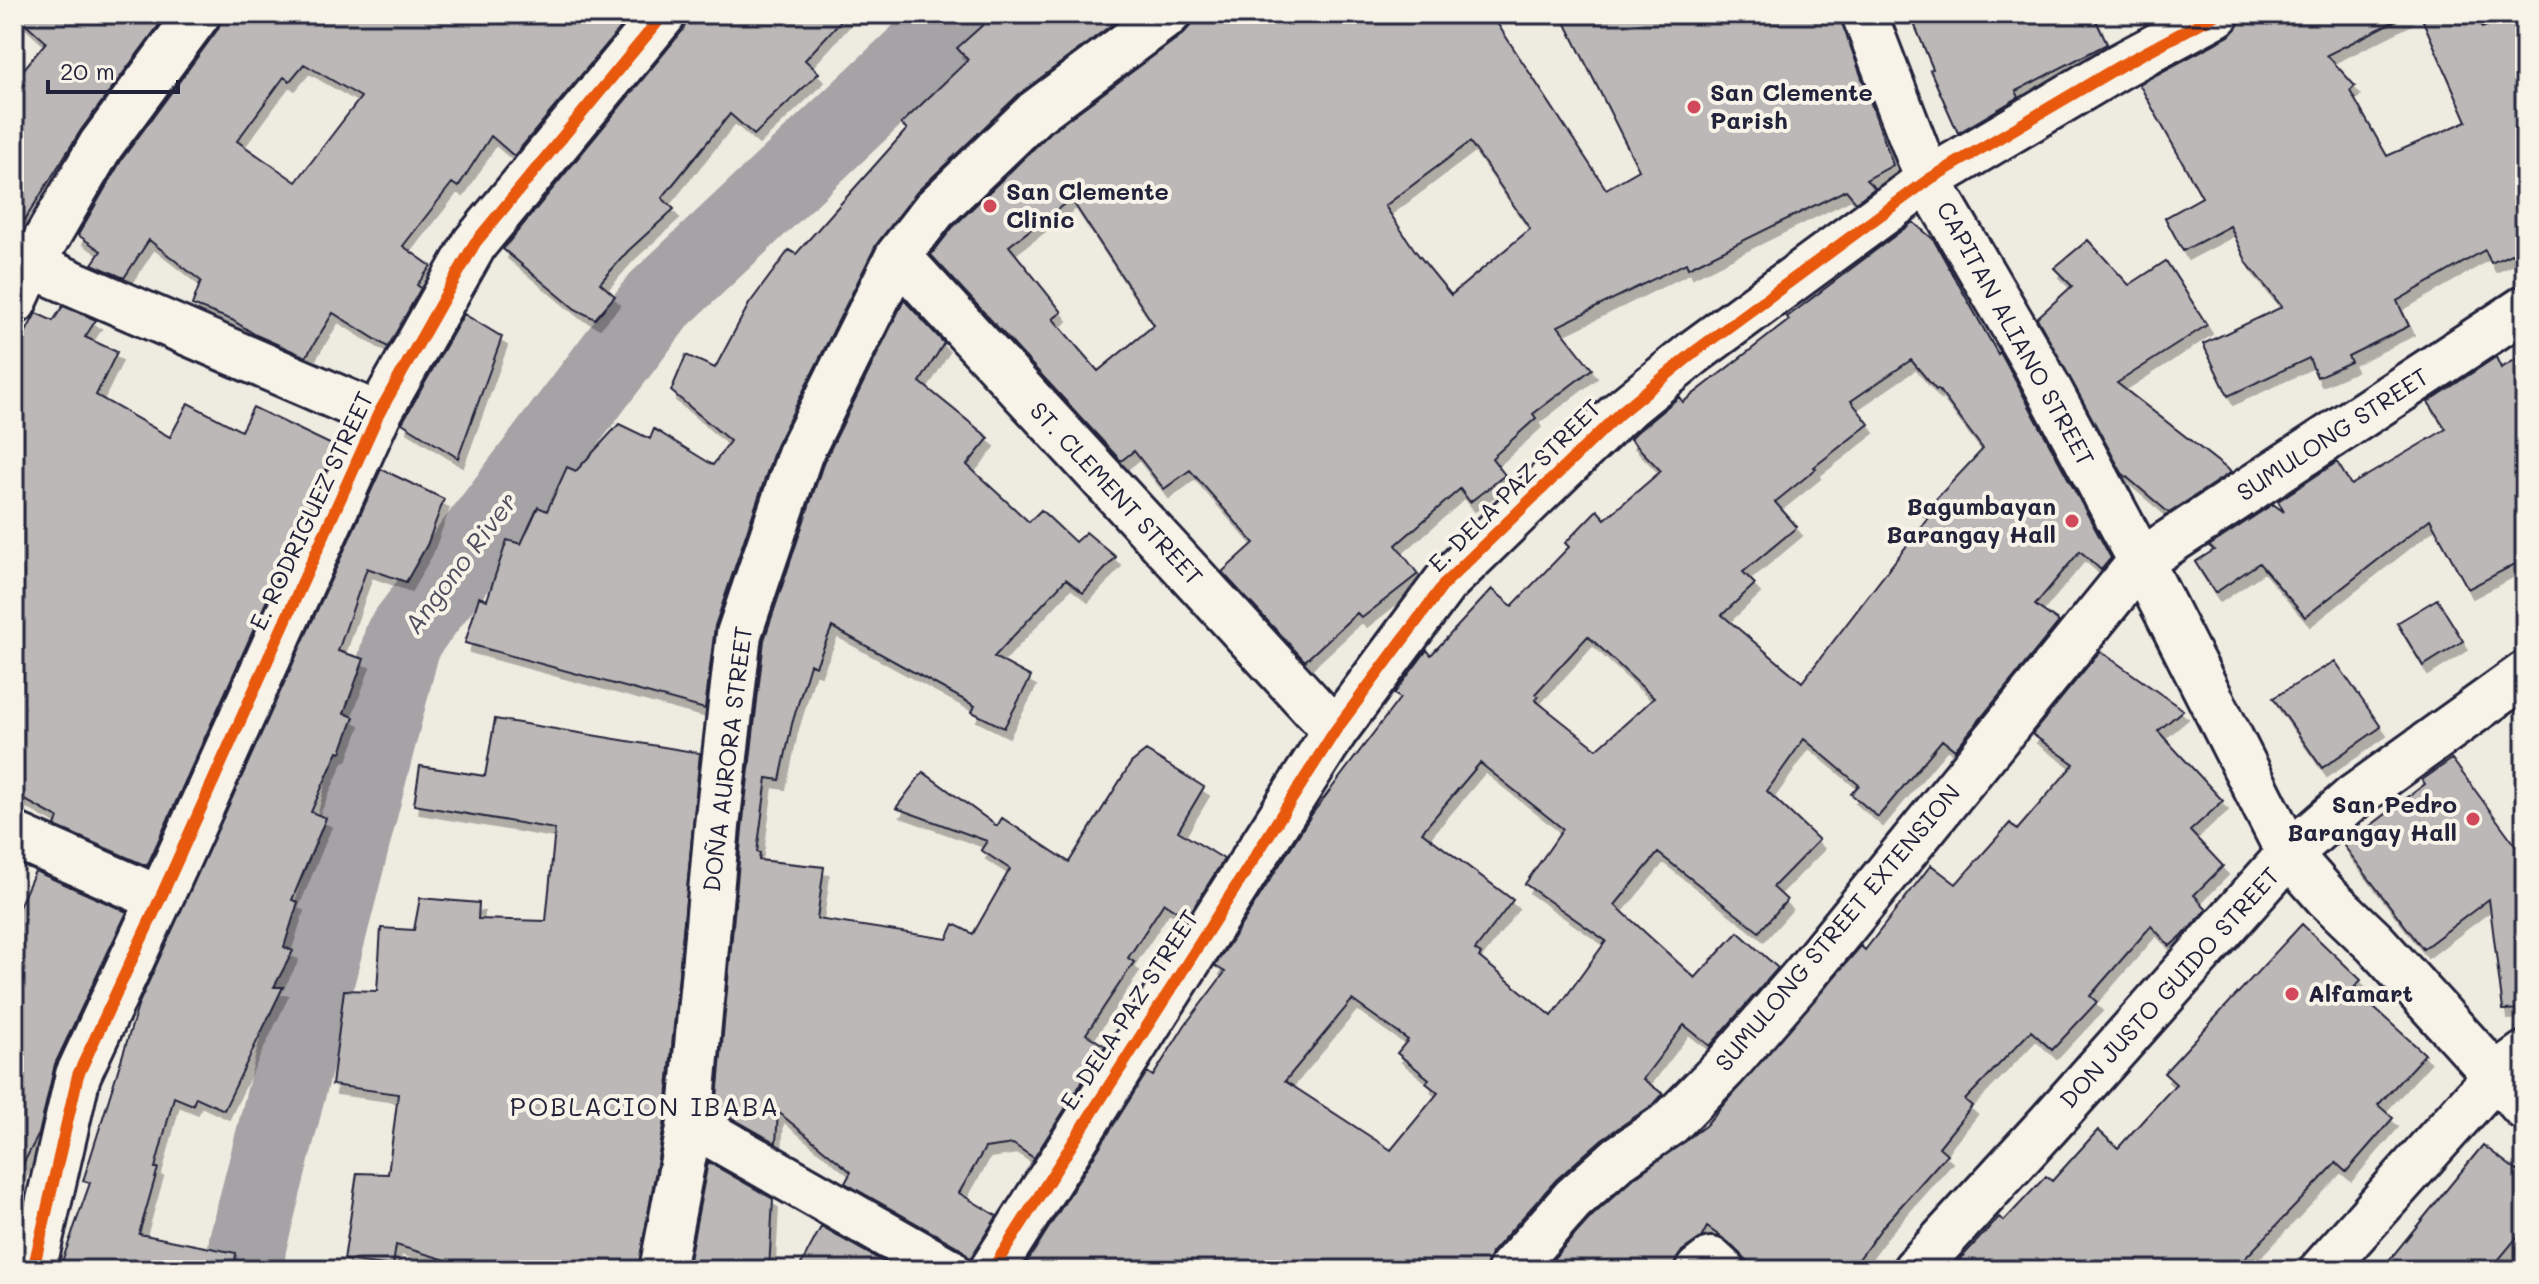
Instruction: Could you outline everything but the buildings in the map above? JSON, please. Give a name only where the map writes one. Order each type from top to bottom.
[{"type":"street","points":[[198,14],[101,145],[23,283],[378,415]]},
{"type":"street","name":"E. RODRIGUEZ STREET","points":[[27,1264],[78,1075],[378,415],[475,243],[664,14]]},
{"type":"street","name":"DOÑA AURORA STREET","points":[[662,1270],[690,1123],[717,826],[739,634],[800,454],[898,256],[934,210],[1035,113],[1168,14]]},
{"type":"street","name":"CAPITAN ALIANO STREET","points":[[1864,14],[1928,180],[2037,367],[2141,561],[2289,854],[2511,1064],[2525,1108]]},
{"type":"street","name":"E. DELA PAZ STREET","points":[[992,1270],[1335,731],[1445,583],[1620,413],[1697,350],[1928,180],[2120,66],[2217,14]]},
{"type":"street","name":"ST. CLEMENT STREET","points":[[898,256],[1335,731]]},
{"type":"street","name":"SUMULONG STREET","points":[[2141,561],[2525,308]]},
{"type":"street","name":"SUMULONG STREET EXTENSION","points":[[1510,1270],[1573,1199],[1619,1158],[1670,1123],[1725,1067],[1803,977],[2141,561]]},
{"type":"street","name":"DON JUSTO GUIDO STREET","points":[[1915,1270],[2289,854],[2354,797],[2525,674]]},
{"type":"street","points":[[14,835],[160,899]]},
{"type":"street","points":[[2322,1270],[2511,1064]]},
{"type":"street","points":[[690,1123],[948,1270]]},
{"type":"street","points":[[1698,1270],[1711,1260],[1722,1270]]},
{"type":"waterway","name":"Angono River","points":[[244,1270],[248,1242],[403,638],[658,301],[962,14]]},
{"type":"cycle path","points":[[33,1270],[78,1075],[378,415],[475,243],[664,14]]},
{"type":"cycle path","points":[[992,1270],[1335,731],[1445,583],[1620,413],[1697,350],[1928,180],[2120,66],[2217,14]]},
{"type":"place","name":"San Clemente Parish","points":[[1694,107]]},
{"type":"place","name":"San Clemente Clinic","points":[[990,206]]},
{"type":"place","name":"Bagumbayan Barangay Hall","points":[[2072,521]]},
{"type":"place","name":"San Pedro Barangay Hall","points":[[2473,819]]},
{"type":"place","name":"Alfamart","points":[[2292,994]]},
{"type":"district","name":"POBLACION IBABA","points":[[645,1107]]}]
